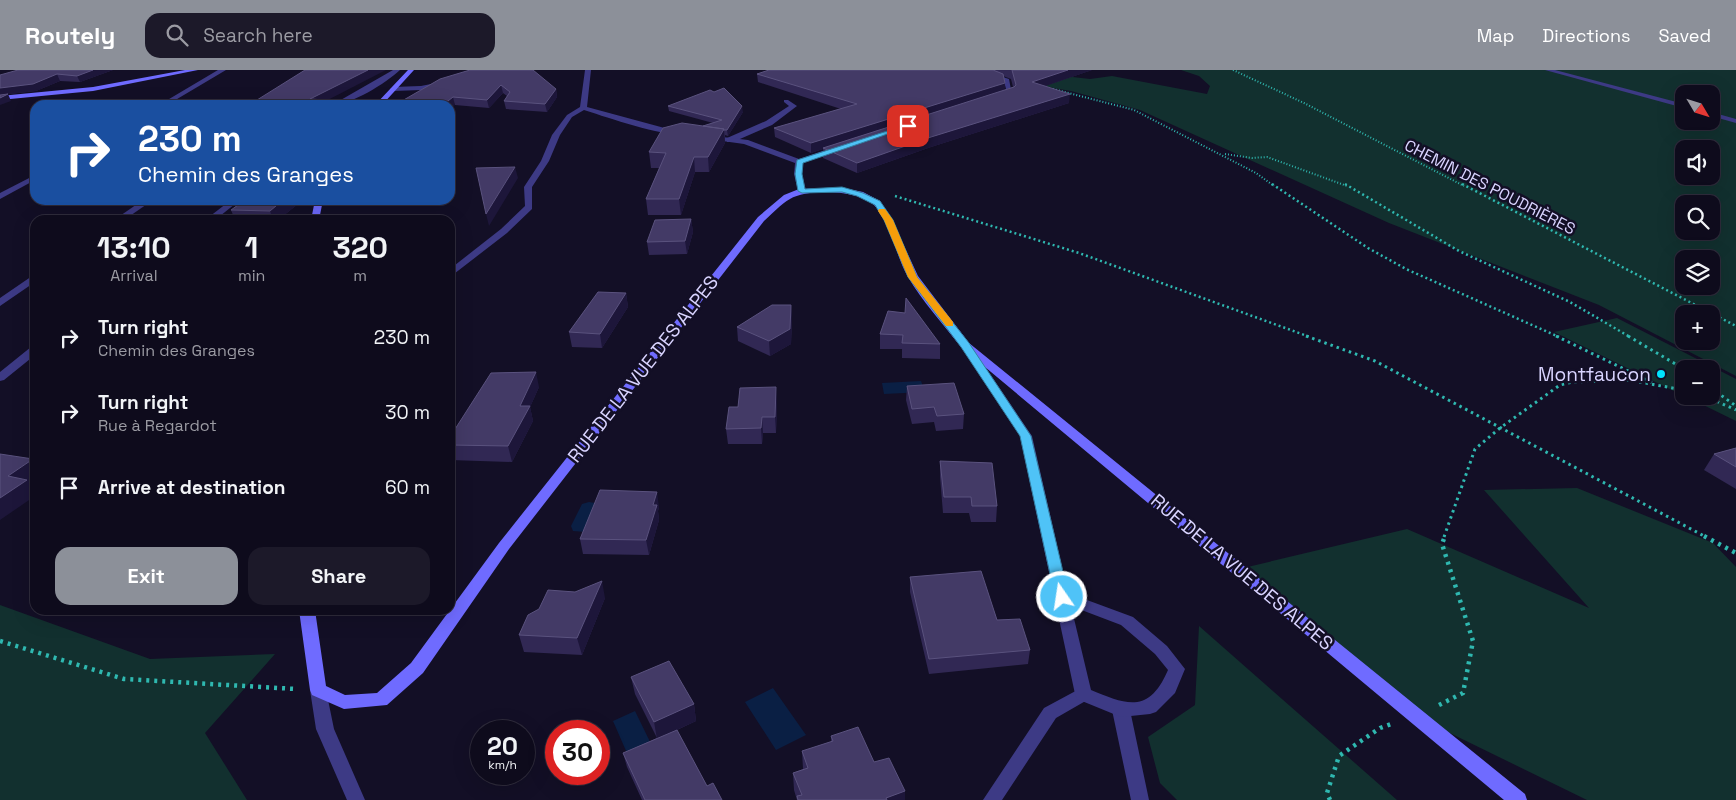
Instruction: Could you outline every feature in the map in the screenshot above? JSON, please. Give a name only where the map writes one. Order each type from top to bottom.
[{"type":"street","points":[[0,98],[93,89],[195,70]]},
{"type":"street","points":[[171,100],[223,70]]},
{"type":"street","points":[[346,100],[397,70]]},
{"type":"street","points":[[383,100],[411,70]]},
{"type":"street","points":[[583,108],[588,70]]},
{"type":"street","points":[[1548,70],[1675,104]]},
{"type":"street","points":[[994,101],[1010,94],[1007,80],[985,72],[1002,71]]},
{"type":"street","points":[[393,89],[429,87],[449,81]]},
{"type":"street","points":[[730,140],[769,123],[794,106],[786,101]]},
{"type":"street","points":[[455,270],[504,231],[529,207],[528,187],[545,161],[556,135],[569,116],[583,108],[663,130],[691,135]]},
{"type":"street","points":[[1720,117],[1736,121]]},
{"type":"street","points":[[701,136],[745,142],[800,162],[851,144]]},
{"type":"street","points":[[800,162],[798,174],[802,191]]},
{"type":"street","points":[[0,196],[30,180]]},
{"type":"street","name":"RUE DE LA VUE DES ALPES","points":[[455,615],[504,546],[760,219],[787,197],[802,191],[842,190],[860,194],[877,203],[888,220],[913,277],[966,345],[1026,436],[1083,694]]},
{"type":"street","points":[[126,215],[140,205]]},
{"type":"street","points":[[216,215],[229,205]]},
{"type":"street","points":[[0,303],[30,281]]},
{"type":"street","name":"RUE DE LA VUE DES ALPES","points":[[966,345],[1518,800]]},
{"type":"street","points":[[0,378],[30,353]]},
{"type":"street","points":[[992,800],[1050,713],[1083,694],[1121,710],[1150,707],[1169,688],[1177,669],[1161,650],[1127,621],[1062,597]]},
{"type":"street","points":[[308,615],[324,729],[356,800]]},
{"type":"street","name":"RUE DE LA VUE DES ALPES","points":[[318,690],[344,702],[381,700],[417,668],[455,615]]},
{"type":"street","points":[[1121,710],[1140,800]]},
{"type":"path","name":"CHEMIN DES POUDRIÈRES","points":[[1233,70],[1312,108],[1736,326]]},
{"type":"path","points":[[1052,89],[1134,110],[1256,173],[1307,209],[1368,248],[1406,269],[1583,348],[1653,383]]},
{"type":"path","points":[[1219,153],[1252,158],[1266,157],[1341,182],[1459,251],[1570,302],[1675,364]]},
{"type":"path","points":[[860,194],[863,190],[870,189],[1079,253],[1375,361],[1736,553]]},
{"type":"path","points":[[1330,800],[1327,794],[1339,756],[1380,728],[1415,716],[1463,694],[1473,641],[1442,544],[1475,449],[1500,428],[1560,385],[1573,382],[1628,380],[1675,388]]},
{"type":"path","points":[[1720,394],[1736,406]]},
{"type":"path","points":[[1720,403],[1736,410]]},
{"type":"path","points":[[0,641],[124,679],[318,690]]},
{"type":"green space","points":[[1181,70],[1736,70],[1736,376],[1720,368],[1720,360],[1705,360],[1686,350],[1720,350],[1720,305],[1675,305],[1675,344],[1599,305],[1389,223],[1140,110],[1071,91],[1041,86],[1055,75],[1090,79],[1112,76],[1207,94],[1210,86],[1199,76]]},
{"type":"green space","name":"Montfaucon","points":[[1617,318],[1675,348],[1675,350],[1679,350],[1699,360],[1675,360],[1675,392],[1554,332]]},
{"type":"green space","name":"Montfaucon","points":[[1720,371],[1736,379],[1736,421],[1703,405],[1720,405]]},
{"type":"green space","points":[[1577,488],[1713,543],[1736,567],[1736,800],[1587,800],[1415,716],[1239,569],[1407,529],[1589,608],[1484,490]]},
{"type":"green space","points":[[0,605],[150,659],[275,654],[205,733],[247,800],[0,800]]},
{"type":"green space","points":[[1199,626],[1397,800],[1177,800],[1160,783],[1148,737],[1195,705]]},
{"type":"water","points":[[921,381],[925,392],[884,394],[882,383]]},
{"type":"water","points":[[595,503],[586,532],[573,531],[571,526],[582,504]]},
{"type":"water","points":[[773,688],[806,735],[776,750],[745,702]]},
{"type":"water","points":[[635,711],[654,750],[630,760],[613,721]]},
{"type":"building","points":[[18,70],[93,70],[77,76],[57,74],[33,84],[0,88],[0,75]]},
{"type":"building","points":[[305,70],[368,70],[310,99],[325,100],[257,100]]},
{"type":"building","points":[[470,70],[533,70],[556,89],[545,104],[504,101],[510,92],[501,85],[487,100],[453,97],[449,100],[404,100],[440,79]]},
{"type":"building","points":[[769,70],[993,70],[1003,74],[1005,83],[811,143],[774,128],[857,104],[757,74]]},
{"type":"building","points":[[1012,70],[1068,70],[1032,82],[1070,94],[931,137],[857,163],[823,148],[1014,87],[1016,85]]},
{"type":"building","points":[[724,88],[742,106],[727,130],[703,126],[722,120],[668,106],[710,90],[714,92]]},
{"type":"building","points":[[682,123],[724,129],[708,157],[694,157],[679,199],[646,199],[666,153],[649,152],[663,128]]},
{"type":"building","points":[[515,167],[486,214],[476,168]]},
{"type":"building","points":[[238,205],[277,205],[270,211],[231,210]]},
{"type":"building","points":[[691,219],[685,241],[647,242],[655,220]]},
{"type":"building","points":[[598,292],[626,293],[600,334],[569,332]]},
{"type":"building","points":[[906,298],[940,344],[902,343],[903,335],[880,334],[888,311],[905,313]]},
{"type":"building","points":[[772,305],[791,305],[790,329],[769,341],[737,327]]},
{"type":"building","points":[[536,372],[520,406],[530,406],[508,446],[455,445],[455,429],[491,373]]},
{"type":"building","points":[[954,383],[964,414],[937,416],[934,407],[912,409],[907,386]]},
{"type":"building","points":[[776,387],[775,417],[762,417],[761,428],[726,429],[729,407],[738,407],[740,388]]},
{"type":"building","points":[[1736,448],[1736,467],[1714,454]]},
{"type":"building","points":[[0,454],[30,459],[30,461],[8,476],[27,480],[0,498]]},
{"type":"building","points":[[940,461],[992,463],[997,506],[972,506],[971,497],[944,497]]},
{"type":"building","points":[[600,490],[657,492],[653,505],[657,505],[646,540],[580,539]]},
{"type":"building","points":[[981,571],[997,620],[1020,619],[1030,650],[929,659],[910,577]]},
{"type":"building","points":[[602,581],[577,638],[519,635],[528,615],[539,609],[548,590],[575,592]]},
{"type":"building","points":[[669,661],[694,704],[654,722],[631,677]]},
{"type":"building","points":[[858,727],[874,762],[889,758],[905,791],[886,798],[887,800],[798,800],[797,796],[802,795],[793,773],[808,768],[802,751],[833,741],[831,736]]},
{"type":"building","points":[[677,730],[707,786],[713,783],[722,800],[645,800],[623,753]]},
{"type":"slow traffic","points":[[882,211],[888,220],[913,277],[949,324]]},
{"type":"place","name":"Montfaucon","points":[[1661,374]]},
{"type":"route","points":[[908,126],[800,162],[798,174],[802,191],[842,190],[860,194],[877,203],[888,220],[913,277],[966,345],[1026,436],[1062,597]]}]
